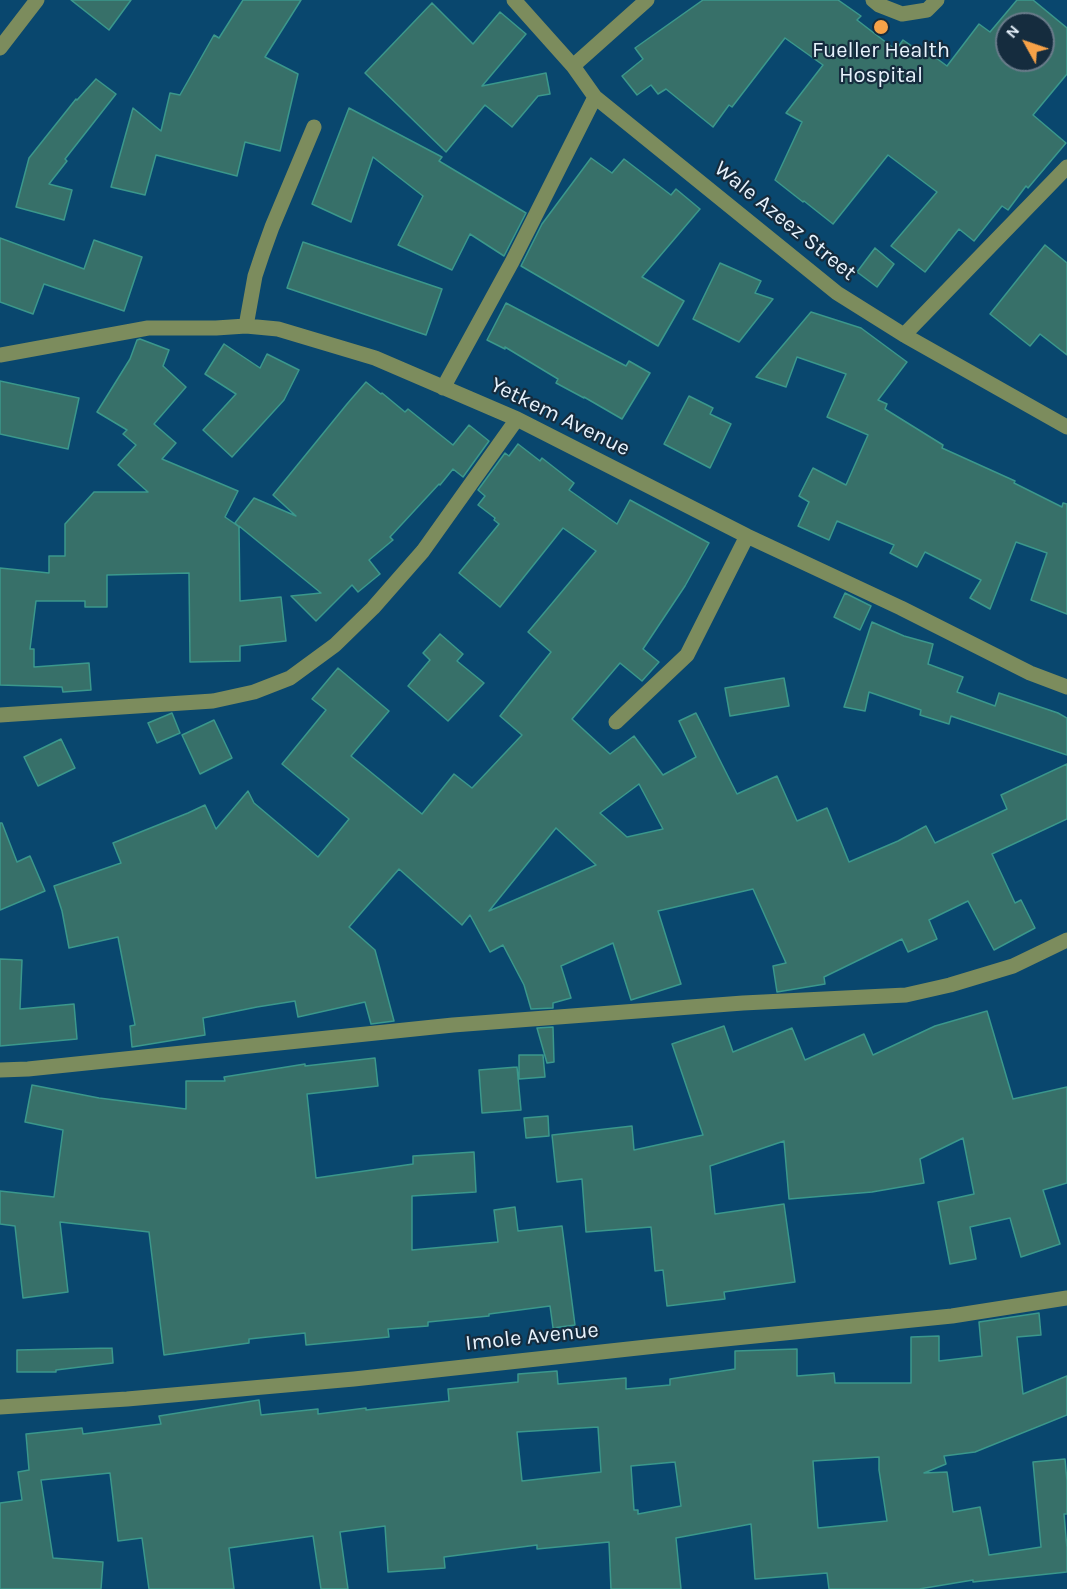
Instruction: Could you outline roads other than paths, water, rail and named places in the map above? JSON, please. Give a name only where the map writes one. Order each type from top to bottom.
[{"type":"street","points":[[0,48],[37,0]]},
{"type":"street","name":"Wale Azeez Street","points":[[514,0],[573,66],[595,97],[837,293],[904,336],[1067,427]]},
{"type":"street","points":[[573,66],[647,0]]},
{"type":"street","points":[[873,0],[879,5],[902,14],[927,10],[937,0]]},
{"type":"street","points":[[442,387],[512,262],[595,97]]},
{"type":"street","points":[[246,326],[255,276],[263,252],[314,127]]},
{"type":"street","points":[[904,336],[1067,167]]},
{"type":"street","name":"Yetkem Avenue","points":[[0,356],[148,328],[246,326],[279,328],[375,358],[517,418],[747,536],[901,608],[1030,673],[1067,687]]},
{"type":"street","points":[[0,714],[213,701],[254,692],[290,678],[335,645],[373,608],[423,551],[517,418]]},
{"type":"street","points":[[616,722],[687,655],[747,536]]},
{"type":"street","points":[[0,1070],[474,1023],[742,1003],[906,995],[950,985],[1013,966],[1067,940]]},
{"type":"street","name":"Imole Avenue","points":[[0,1407],[354,1380],[644,1347],[952,1316],[1067,1298]]},
{"type":"place","name":"Fueller Health Hospital","points":[[881,27]]}]
